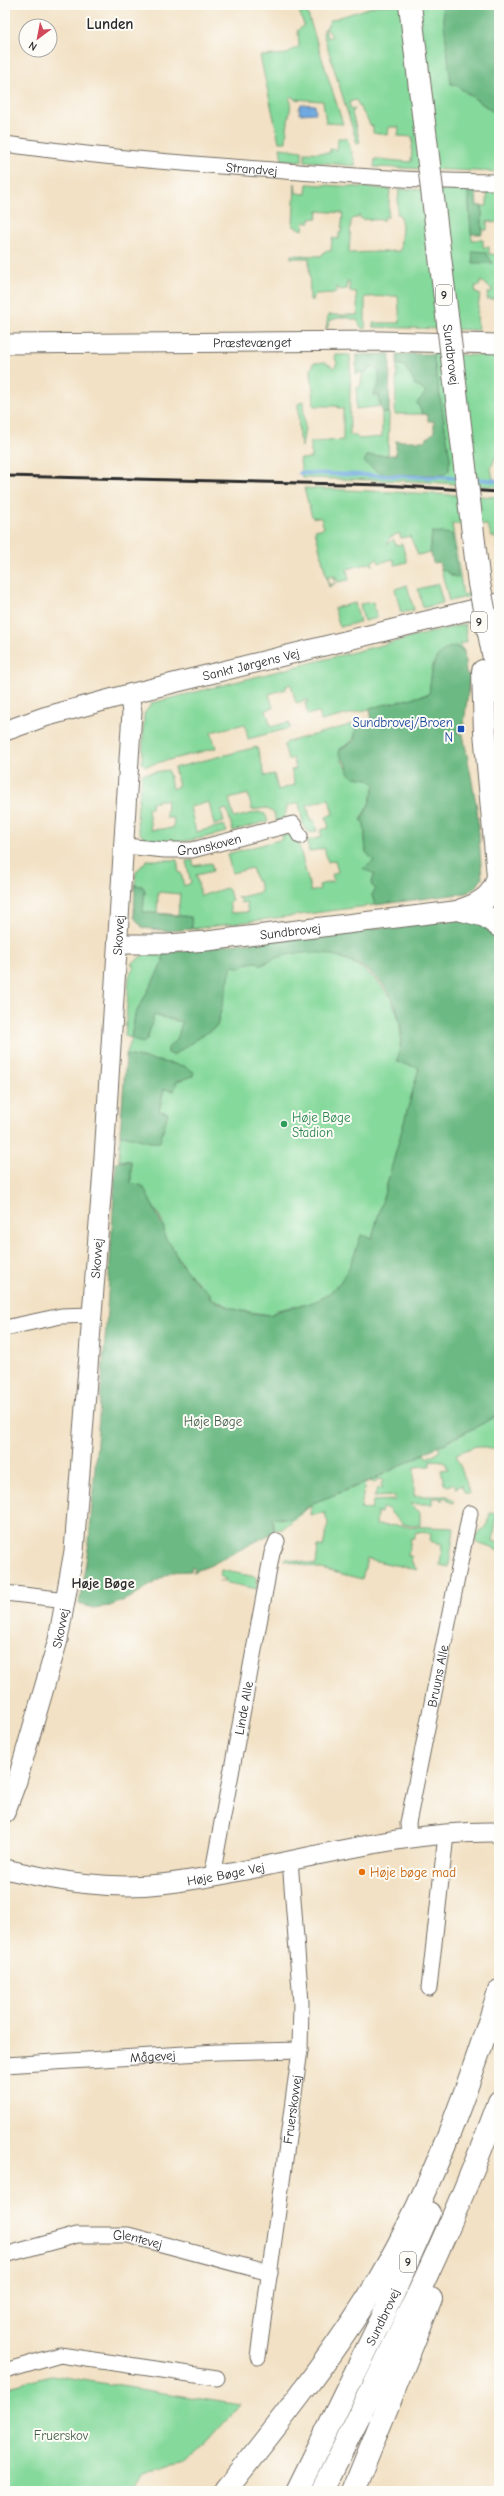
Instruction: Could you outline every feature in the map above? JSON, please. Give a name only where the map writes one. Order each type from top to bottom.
[{"type":"main road","name":"Sundbrovej","points":[[410,5],[479,584],[479,632],[486,663],[499,816]]},
{"type":"main road","points":[[476,550],[491,605]]},
{"type":"main road","name":"Sundbrovej","points":[[486,663],[499,693]]},
{"type":"main road","points":[[462,910],[487,897],[495,886],[498,876],[485,732],[486,663]]},
{"type":"main road","points":[[462,910],[485,916],[499,926]]},
{"type":"main road","points":[[225,2491],[344,2333],[369,2295],[403,2234],[446,2142],[466,2091],[499,1991]]},
{"type":"main road","name":"Sundbrovej","points":[[296,2491],[386,2310],[437,2195],[476,2093],[499,2024]]},
{"type":"main road","name":"Sundbrovej","points":[[322,2491],[418,2294],[470,2174],[499,2102]]},
{"type":"main road","points":[[353,2491],[472,2200],[499,2121]]},
{"type":"street","name":"Strandvej","points":[[5,144],[75,154],[183,164],[360,176],[499,182]]},
{"type":"street","name":"Præstevænget","points":[[5,344],[378,341],[499,344]]},
{"type":"street","name":"Sankt Jørgens Vej","points":[[5,731],[44,717],[129,694],[491,605]]},
{"type":"street","name":"Skovvej","points":[[5,1813],[17,1781],[58,1640],[67,1600],[77,1526],[118,944],[132,712],[129,694]]},
{"type":"street","name":"Granskoven","points":[[124,846],[145,849],[192,850],[296,824]]},
{"type":"street","name":"Sundbrovej","points":[[118,944],[167,944],[207,941],[462,910]]},
{"type":"street","points":[[5,1328],[61,1316],[92,1315]]},
{"type":"street","name":"Bruuns Alle","points":[[409,1838],[408,1823],[470,1513]]},
{"type":"street","name":"Linde Alle","points":[[212,1876],[271,1557],[277,1541]]},
{"type":"street","points":[[5,1594],[67,1600]]},
{"type":"street","name":"Høje Bøge Vej","points":[[5,1869],[66,1882],[117,1885],[160,1884],[212,1876],[409,1838],[446,1834],[499,1832]]},
{"type":"street","points":[[429,1988],[446,1834]]},
{"type":"street","name":"Fruerskovvej","points":[[258,2357],[300,2050],[300,2003],[290,1860]]},
{"type":"street","name":"Mågevej","points":[[5,2065],[217,2052],[300,2050]]},
{"type":"street","name":"Glentevej","points":[[5,2255],[77,2235],[128,2235],[270,2273]]},
{"type":"street","points":[[5,2371],[60,2355],[217,2378]]},
{"type":"green space","points":[[297,5],[305,5],[343,124],[326,123],[323,101],[294,99],[292,96],[289,99],[291,101],[286,142],[279,142],[260,56],[288,54],[290,51],[299,47],[298,30],[304,25]]},
{"type":"green space","points":[[378,5],[442,5],[456,85],[499,116],[499,172],[374,167],[375,159],[411,162],[413,137],[398,136],[399,127],[389,127],[388,135],[373,133],[373,125],[371,126],[356,100],[349,102],[351,110],[355,109],[352,113],[360,142],[357,143],[323,33],[325,28],[327,38],[332,36],[326,28],[331,20]]},
{"type":"green space","points":[[442,5],[499,6],[499,116],[456,85],[451,84]]},
{"type":"green space","points":[[338,138],[347,138],[356,166],[305,161],[305,152],[330,153],[330,149],[337,150]]},
{"type":"green space","points":[[280,148],[302,151],[302,161],[282,160]]},
{"type":"green space","points":[[295,183],[296,193],[306,194],[307,184],[390,189],[388,217],[384,217],[384,220],[361,219],[359,215],[358,218],[354,218],[351,221],[349,253],[400,251],[402,226],[400,215],[397,214],[399,189],[468,191],[472,240],[483,240],[483,247],[489,247],[489,254],[499,255],[499,282],[495,286],[499,289],[499,299],[487,299],[488,293],[493,290],[481,281],[479,286],[475,286],[476,294],[480,294],[477,315],[478,330],[373,327],[373,323],[400,323],[398,296],[365,297],[365,329],[362,329],[357,320],[343,317],[331,320],[326,330],[328,315],[358,315],[356,292],[350,291],[349,281],[347,281],[347,289],[339,290],[337,287],[336,293],[316,294],[312,298],[314,300],[310,300],[309,258],[291,258],[291,255],[321,256],[325,251],[331,251],[332,238],[339,239],[339,233],[341,233],[343,213],[318,211],[317,218],[310,219],[310,222],[304,222],[303,230],[293,226]]},
{"type":"green space","points":[[468,191],[476,192],[477,206],[482,206],[482,234],[471,234]]},
{"type":"green space","points":[[487,192],[499,192],[499,223],[487,221],[487,230],[482,230],[482,206],[487,206]]},
{"type":"green space","points":[[472,251],[485,252],[493,263],[473,263]]},
{"type":"green space","points":[[390,354],[389,413],[382,413],[379,395],[373,395],[379,384],[379,371],[373,367],[368,369],[367,372],[356,374],[356,355]]},
{"type":"green space","points":[[397,354],[433,354],[450,458],[449,470],[444,475],[382,474],[364,462],[367,456],[396,455],[396,441],[424,441],[434,432],[434,421],[428,421],[428,415],[423,414],[417,403],[426,392],[414,384],[405,366],[397,364]]},
{"type":"green space","points":[[433,354],[499,356],[499,456],[496,456],[491,468],[493,479],[499,480],[499,487],[414,481],[302,478],[300,459],[311,458],[311,442],[343,440],[343,408],[338,408],[338,406],[314,406],[311,378],[311,368],[313,367],[313,363],[325,362],[334,368],[337,363],[334,355],[350,355],[350,435],[355,435],[359,439],[382,437],[382,413],[389,413],[388,455],[367,456],[372,468],[387,473],[411,476],[434,475],[449,470],[450,458]]},
{"type":"green space","points":[[397,364],[405,366],[414,384],[427,392],[417,403],[423,414],[395,414]]},
{"type":"green space","points":[[373,367],[379,371],[379,384],[373,395],[379,395],[379,402],[382,406],[356,409],[357,388],[360,387],[363,372]]},
{"type":"green space","points":[[303,401],[305,428],[302,447],[299,438],[298,404]]},
{"type":"green space","points":[[304,488],[499,497],[499,556],[496,537],[492,537],[487,525],[452,524],[463,595],[477,591],[476,595],[449,601],[441,569],[446,570],[453,577],[432,532],[431,552],[418,555],[410,536],[401,538],[399,533],[389,538],[388,544],[393,539],[396,545],[402,544],[407,562],[395,565],[393,559],[379,563],[378,559],[372,561],[373,566],[370,563],[347,569],[349,580],[338,582],[335,576],[335,584],[333,576],[328,577],[329,585],[334,584],[329,587],[315,530],[324,528],[321,518],[312,517]]},
{"type":"green space","points":[[432,532],[452,534],[458,578],[441,569],[439,562],[433,563],[430,549]]},
{"type":"green space","points":[[438,584],[443,603],[423,608],[418,589]]},
{"type":"green space","points":[[407,585],[414,610],[401,613],[395,589]]},
{"type":"green space","points":[[373,602],[377,618],[364,621],[360,604]]},
{"type":"green space","points":[[355,603],[360,622],[340,627],[334,608]]},
{"type":"green space","points":[[465,624],[467,642],[459,644],[464,651],[456,646],[433,664],[429,694],[321,721],[320,714],[317,712],[308,715],[305,703],[309,702],[308,700],[296,703],[291,684],[286,686],[286,689],[269,694],[273,708],[266,710],[271,727],[289,722],[290,728],[248,739],[245,724],[215,731],[211,732],[216,748],[145,766],[142,763],[144,714],[152,703]]},
{"type":"green space","points":[[454,646],[464,651],[466,674],[470,675],[464,724],[460,726],[458,733],[463,734],[477,808],[482,878],[477,886],[467,893],[375,905],[372,895],[376,889],[371,884],[375,874],[363,869],[374,861],[366,852],[364,823],[361,821],[369,804],[375,785],[369,779],[354,777],[348,773],[347,765],[339,754],[340,749],[354,741],[356,725],[372,722],[370,708],[429,694],[432,672],[436,659],[440,653]]},
{"type":"green space","points":[[350,725],[356,725],[353,740],[340,749],[342,761],[354,777],[369,779],[375,785],[369,804],[361,818],[364,823],[366,852],[374,861],[371,865],[371,871],[375,874],[371,885],[376,889],[372,895],[375,905],[192,929],[191,917],[143,912],[145,890],[142,886],[135,885],[136,872],[147,860],[177,860],[179,873],[181,873],[184,886],[191,883],[186,861],[193,860],[193,866],[211,863],[213,871],[196,875],[201,896],[226,888],[229,890],[232,901],[229,902],[231,913],[248,912],[246,902],[241,903],[240,898],[237,898],[261,892],[259,881],[256,881],[252,868],[232,873],[227,854],[283,839],[282,835],[292,835],[298,841],[311,892],[320,889],[319,885],[334,881],[332,874],[338,872],[335,860],[328,862],[324,848],[309,852],[307,841],[322,837],[320,830],[329,828],[326,817],[333,814],[329,799],[307,805],[311,821],[314,820],[317,831],[310,833],[304,828],[299,803],[287,806],[285,817],[276,821],[274,813],[266,808],[252,810],[248,794],[229,799],[234,818],[258,812],[265,814],[268,821],[233,831],[227,809],[221,811],[224,822],[214,825],[209,802],[190,807],[196,832],[224,825],[227,832],[193,840],[165,842],[152,841],[143,837],[138,829],[138,810],[142,774],[168,770],[172,789],[179,786],[174,768],[257,747],[265,776],[274,774],[278,790],[295,785],[291,770],[296,769],[293,758],[288,760],[284,745],[287,742]],"holes":[[[157,800],[167,800],[166,818],[174,818],[173,828],[151,830],[148,808],[151,808],[152,802],[157,802]],[[158,892],[180,894],[178,915],[157,913]]]},
{"type":"green space","points":[[135,885],[142,886],[145,890],[143,912],[191,917],[192,929],[169,931],[143,928],[134,917]]},
{"type":"green space","name":"Høje Bøge","points":[[468,918],[495,930],[499,937],[499,1415],[370,1481],[313,1503],[291,1519],[272,1517],[274,1532],[209,1566],[193,1572],[195,1569],[192,1567],[191,1571],[172,1572],[131,1597],[110,1606],[93,1608],[79,1604],[89,1543],[106,1327],[116,1162],[131,1161],[131,1183],[143,1186],[164,1229],[165,1238],[171,1245],[180,1263],[195,1281],[211,1294],[209,1298],[239,1310],[271,1315],[281,1310],[314,1302],[334,1289],[341,1281],[352,1260],[361,1235],[372,1238],[419,1068],[397,1062],[401,1043],[401,1031],[396,1007],[385,988],[369,972],[350,961],[328,954],[306,953],[283,956],[261,965],[257,962],[247,963],[241,968],[232,966],[217,1026],[173,1055],[168,1053],[168,1048],[178,1037],[182,1022],[154,1015],[147,1040],[142,1043],[131,1038],[135,1015],[163,962],[163,952]]},
{"type":"green space","name":"Høje Bøge Stadion","points":[[320,951],[353,963],[368,973],[380,984],[390,997],[397,1012],[400,1029],[400,1047],[419,1068],[372,1239],[338,1285],[326,1296],[313,1303],[277,1310],[271,1315],[236,1310],[209,1297],[210,1294],[186,1271],[171,1245],[164,1238],[162,1223],[149,1200],[131,1183],[131,1161],[119,1160],[120,1135],[131,1136],[151,1142],[168,1113],[159,1111],[164,1089],[177,1081],[193,1076],[184,1066],[126,1055],[132,1038],[142,1042],[147,1040],[154,1015],[182,1022],[178,1037],[167,1051],[173,1055],[217,1026],[232,965],[257,962],[262,965],[282,955]]},
{"type":"green space","points":[[163,952],[163,962],[135,1015],[131,1038],[125,1036],[129,976],[134,966],[131,964],[146,953]]},
{"type":"green space","points":[[126,1055],[184,1066],[194,1072],[193,1076],[177,1081],[174,1091],[164,1089],[159,1111],[168,1113],[160,1142],[150,1142],[120,1135]]},
{"type":"green space","points":[[495,1417],[499,1425],[499,1449],[498,1446],[490,1449],[476,1446],[456,1454],[470,1493],[465,1493],[461,1485],[456,1488],[454,1484],[448,1486],[444,1484],[441,1470],[448,1469],[444,1461],[430,1460],[430,1466],[414,1467],[414,1496],[448,1496],[454,1502],[452,1503],[445,1497],[441,1501],[441,1498],[432,1498],[432,1504],[411,1504],[415,1510],[420,1512],[420,1525],[403,1524],[390,1512],[390,1509],[382,1508],[381,1513],[377,1512],[376,1525],[454,1528],[449,1567],[440,1565],[442,1544],[430,1541],[431,1533],[416,1532],[414,1538],[411,1538],[408,1556],[411,1556],[412,1564],[418,1570],[367,1559],[362,1579],[284,1560],[285,1558],[316,1565],[318,1546],[323,1547],[328,1523],[325,1513],[311,1515],[312,1505],[282,1529],[275,1530],[272,1517],[281,1519],[313,1503],[365,1483],[361,1508],[371,1510],[373,1501],[395,1500],[395,1496],[374,1497],[378,1488],[383,1488],[381,1485],[383,1480],[377,1479],[375,1483],[370,1481],[424,1454],[427,1458],[440,1451],[438,1447]]},
{"type":"green space","points":[[490,1513],[497,1514],[493,1541],[499,1543],[499,1551],[475,1542],[477,1534],[486,1527]]},
{"type":"green space","points":[[221,1570],[256,1577],[257,1589],[219,1581],[225,1581],[226,1579],[220,1577]]},
{"type":"green space","name":"Fruerskov","points":[[51,2375],[240,2405],[187,2464],[144,2473],[129,2491],[5,2491],[5,2387]]},
{"type":"water","points":[[301,104],[315,105],[316,113],[300,114],[299,109]]},
{"type":"waterway","points":[[300,473],[461,478]]},
{"type":"waterway","points":[[473,479],[499,481]]},
{"type":"railway","points":[[5,476],[384,485],[499,492]]},
{"type":"place","name":"Sundbrovej/Broen N","points":[[461,729]]},
{"type":"place","name":"Høje Bøge Stadion","points":[[284,1124]]},
{"type":"place","name":"Høje bøge mad","points":[[362,1872]]},
{"type":"district","name":"Lunden","points":[[110,24]]},
{"type":"district","name":"Høje Bøge","points":[[103,1583]]}]
